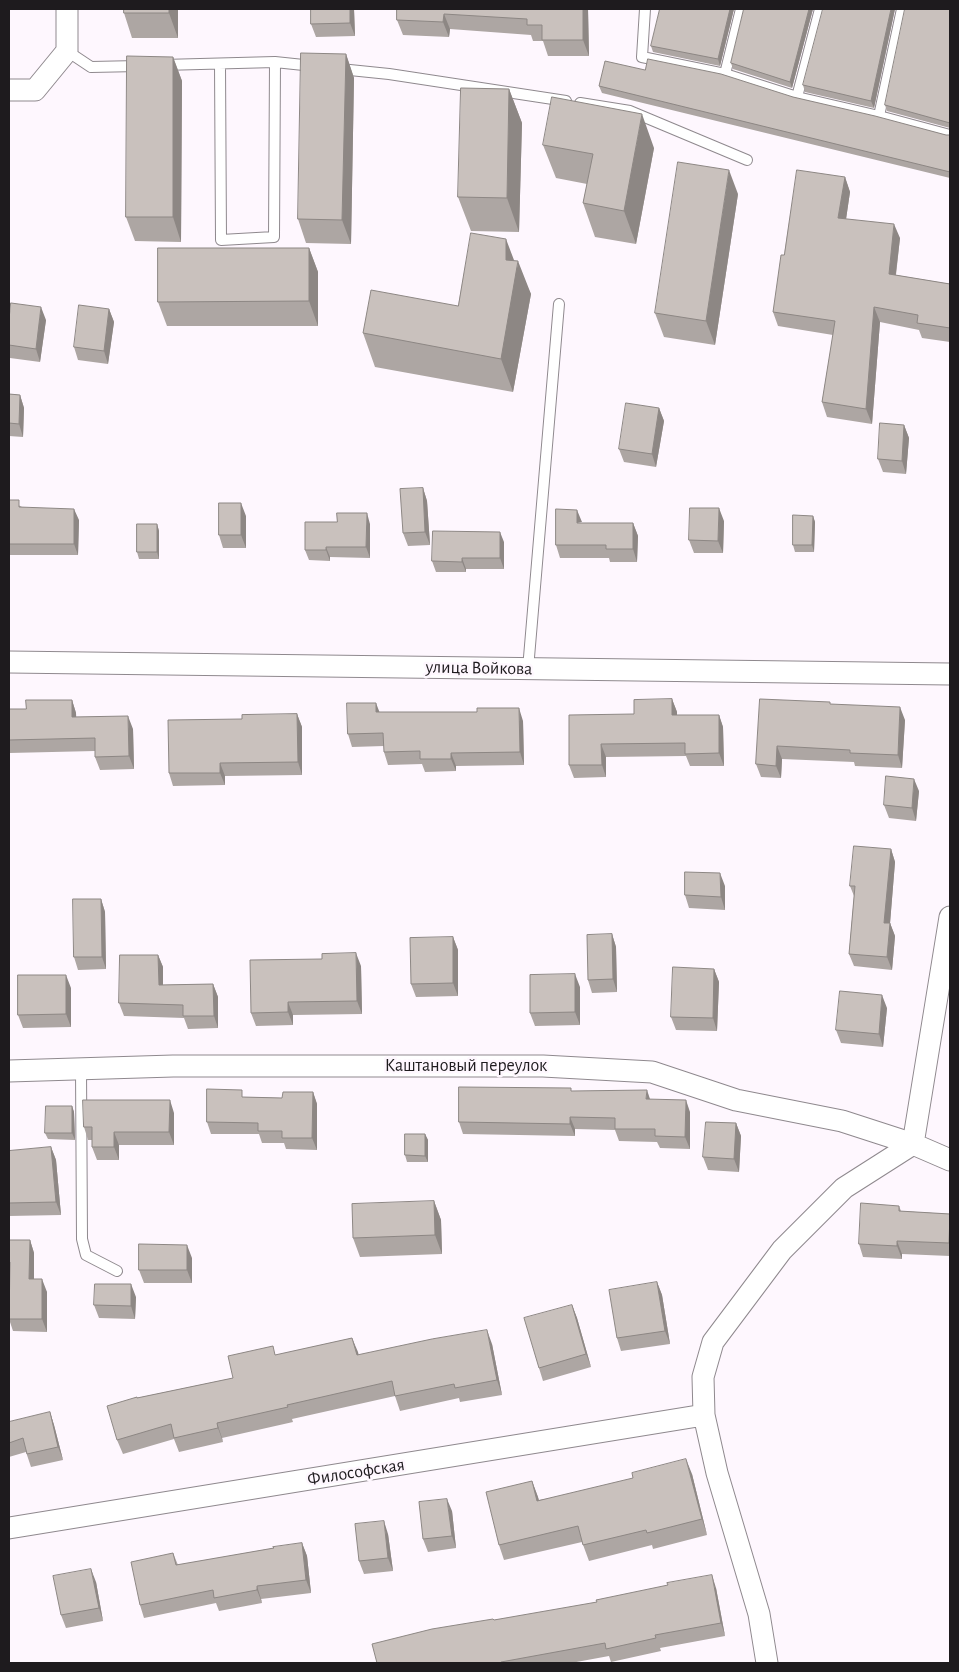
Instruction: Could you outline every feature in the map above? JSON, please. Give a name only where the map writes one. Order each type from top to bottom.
[{"type":"street","points":[[9,90],[35,90],[67,51],[68,9]]},
{"type":"street","name":"улица Войкова","points":[[9,662],[950,674]]},
{"type":"street","points":[[767,1663],[759,1614],[717,1473],[704,1415],[702,1377],[712,1342],[782,1250],[844,1188],[913,1144],[950,917]]},
{"type":"street","name":"Каштановый переулок","points":[[9,1071],[173,1066],[543,1066],[652,1072],[736,1100],[842,1121],[913,1144],[950,1160]]},
{"type":"street","name":"Философская","points":[[9,1528],[704,1415]]},
{"type":"lane","points":[[645,9],[642,57],[724,74],[797,98],[879,116],[950,135]]},
{"type":"lane","points":[[724,74],[741,9]]},
{"type":"lane","points":[[797,98],[820,9]]},
{"type":"lane","points":[[879,116],[902,9]]},
{"type":"lane","points":[[67,51],[91,67],[274,62],[389,74],[630,111],[747,160]]},
{"type":"lane","points":[[220,64],[221,240],[274,237],[274,62]]},
{"type":"lane","points":[[528,669],[558,304]]},
{"type":"lane","points":[[81,1069],[82,1239],[86,1255],[117,1271]]},
{"type":"building","points":[[124,9],[169,9],[169,13],[124,13]]},
{"type":"building","points":[[311,9],[350,9],[350,23],[311,24]]},
{"type":"building","points":[[397,9],[583,9],[583,40],[542,40],[542,25],[527,25],[527,19],[444,14],[443,22],[397,20]]},
{"type":"building","points":[[660,9],[730,9],[718,59],[651,46]]},
{"type":"building","points":[[744,9],[809,9],[790,82],[731,63]]},
{"type":"building","points":[[823,9],[891,9],[871,101],[803,85]]},
{"type":"building","points":[[905,9],[950,9],[950,123],[885,105]]},
{"type":"building","points":[[301,53],[346,54],[342,220],[298,219]]},
{"type":"building","points":[[127,56],[173,57],[173,217],[126,217]]},
{"type":"building","points":[[648,59],[721,74],[793,97],[950,135],[950,172],[599,86],[605,61],[645,70]]},
{"type":"building","points":[[461,88],[509,89],[507,198],[458,197]]},
{"type":"building","points":[[552,97],[642,114],[624,211],[583,203],[593,154],[543,145]]},
{"type":"building","points":[[678,162],[729,170],[706,321],[655,313]]},
{"type":"building","points":[[797,170],[845,177],[838,218],[894,224],[889,274],[950,284],[950,328],[917,323],[918,315],[874,307],[866,409],[822,402],[835,321],[773,312],[781,255],[784,255]]},
{"type":"building","points":[[471,233],[506,239],[506,260],[518,261],[501,359],[363,333],[371,290],[458,306]]},
{"type":"building","points":[[158,248],[309,248],[309,301],[158,302]]},
{"type":"building","points":[[11,303],[41,307],[36,349],[9,345]]},
{"type":"building","points":[[79,305],[109,309],[104,351],[74,347]]},
{"type":"building","points":[[9,394],[20,395],[19,424],[9,423]]},
{"type":"building","points":[[626,403],[659,408],[652,454],[619,449]]},
{"type":"building","points":[[880,423],[904,425],[902,461],[878,459]]},
{"type":"building","points":[[423,488],[425,532],[403,533],[400,489]]},
{"type":"building","points":[[9,500],[19,500],[19,507],[74,509],[74,544],[9,544]]},
{"type":"building","points":[[219,503],[241,503],[241,535],[219,535]]},
{"type":"building","points":[[690,508],[719,508],[718,541],[689,540]]},
{"type":"building","points":[[556,509],[577,510],[577,523],[633,523],[633,549],[606,549],[606,545],[556,545]]},
{"type":"building","points":[[337,513],[367,513],[366,547],[326,547],[326,550],[305,550],[305,522],[337,522]]},
{"type":"building","points":[[793,515],[813,516],[812,545],[793,545]]},
{"type":"building","points":[[137,524],[157,524],[157,552],[137,552]]},
{"type":"building","points":[[433,531],[500,532],[500,558],[462,558],[462,562],[432,561]]},
{"type":"building","points":[[672,699],[672,715],[719,715],[719,753],[685,754],[685,743],[601,744],[602,765],[569,765],[569,715],[634,714],[634,700]]},
{"type":"building","points":[[760,699],[900,707],[898,755],[850,753],[850,750],[777,746],[776,766],[756,764]]},
{"type":"building","points":[[26,700],[72,700],[72,717],[128,716],[129,756],[95,757],[95,738],[9,740],[9,709],[26,709]]},
{"type":"building","points":[[347,703],[376,703],[376,712],[477,712],[477,708],[519,708],[520,752],[451,753],[451,759],[420,759],[420,751],[384,752],[383,733],[348,734]]},
{"type":"building","points":[[297,714],[298,762],[220,763],[220,773],[169,773],[168,720],[242,719],[242,715]]},
{"type":"building","points":[[886,776],[914,779],[912,808],[884,805]]},
{"type":"building","points":[[854,846],[891,849],[884,923],[890,923],[887,957],[849,954],[855,886],[850,886]]},
{"type":"building","points":[[685,872],[720,873],[721,897],[685,895]]},
{"type":"building","points":[[73,899],[101,899],[102,957],[74,957]]},
{"type":"building","points":[[612,934],[613,979],[588,980],[587,935]]},
{"type":"building","points":[[453,937],[453,983],[411,984],[410,938]]},
{"type":"building","points":[[356,953],[357,1001],[288,1002],[288,1012],[251,1013],[250,960],[322,959],[322,954]]},
{"type":"building","points":[[120,955],[158,955],[159,985],[213,984],[214,1016],[183,1016],[183,1005],[119,1003]]},
{"type":"building","points":[[673,967],[714,969],[713,1018],[671,1017]]},
{"type":"building","points":[[575,974],[575,1012],[530,1013],[530,975]]},
{"type":"building","points":[[18,975],[66,975],[66,1014],[18,1015]]},
{"type":"building","points":[[840,991],[882,995],[879,1034],[836,1030]]},
{"type":"building","points":[[459,1087],[571,1088],[571,1091],[647,1090],[646,1099],[686,1100],[685,1137],[655,1136],[655,1129],[615,1129],[615,1118],[570,1117],[570,1124],[459,1122]]},
{"type":"building","points":[[207,1089],[242,1090],[242,1097],[282,1098],[283,1092],[313,1092],[312,1138],[282,1138],[282,1131],[258,1131],[258,1123],[207,1122]]},
{"type":"building","points":[[83,1100],[170,1100],[169,1132],[114,1132],[114,1147],[92,1147],[92,1127],[84,1127]]},
{"type":"building","points":[[46,1106],[72,1106],[72,1133],[45,1133]]},
{"type":"building","points":[[706,1122],[736,1123],[734,1159],[703,1157]]},
{"type":"building","points":[[405,1134],[425,1134],[425,1156],[405,1155]]},
{"type":"building","points":[[51,1147],[56,1202],[9,1203],[9,1151]]},
{"type":"building","points":[[434,1201],[435,1235],[353,1238],[352,1204]]},
{"type":"building","points":[[861,1203],[899,1206],[899,1211],[950,1214],[949,1243],[897,1241],[897,1246],[859,1244]]},
{"type":"building","points":[[9,1240],[30,1240],[29,1279],[42,1279],[42,1319],[9,1319]]},
{"type":"building","points":[[139,1244],[187,1245],[187,1270],[139,1270]]},
{"type":"building","points":[[657,1282],[665,1331],[617,1338],[609,1290]]},
{"type":"building","points":[[95,1284],[131,1284],[131,1306],[94,1305]]},
{"type":"building","points":[[572,1305],[586,1354],[539,1368],[524,1318]]},
{"type":"building","points":[[487,1330],[497,1380],[455,1388],[454,1384],[395,1396],[392,1381],[217,1423],[218,1428],[174,1438],[171,1424],[117,1440],[107,1406],[137,1397],[233,1378],[228,1356],[273,1346],[275,1355],[352,1338],[357,1355],[432,1339]]},
{"type":"building","points":[[50,1412],[58,1447],[27,1454],[23,1438],[9,1443],[9,1422]]},
{"type":"building","points":[[686,1459],[702,1519],[647,1533],[646,1530],[583,1545],[578,1526],[499,1545],[486,1492],[532,1481],[537,1501],[633,1478],[632,1473]]},
{"type":"building","points":[[447,1499],[452,1536],[423,1539],[419,1502]]},
{"type":"building","points":[[384,1521],[388,1558],[359,1561],[355,1524]]},
{"type":"building","points":[[302,1543],[306,1580],[257,1586],[257,1590],[214,1598],[213,1590],[140,1605],[131,1562],[173,1553],[176,1565]]},
{"type":"building","points":[[91,1569],[99,1608],[61,1615],[53,1576]]},
{"type":"building","points":[[712,1575],[721,1623],[655,1635],[656,1638],[606,1649],[605,1643],[502,1663],[377,1663],[372,1644],[432,1629],[597,1602],[596,1600],[668,1585],[667,1583]]}]
